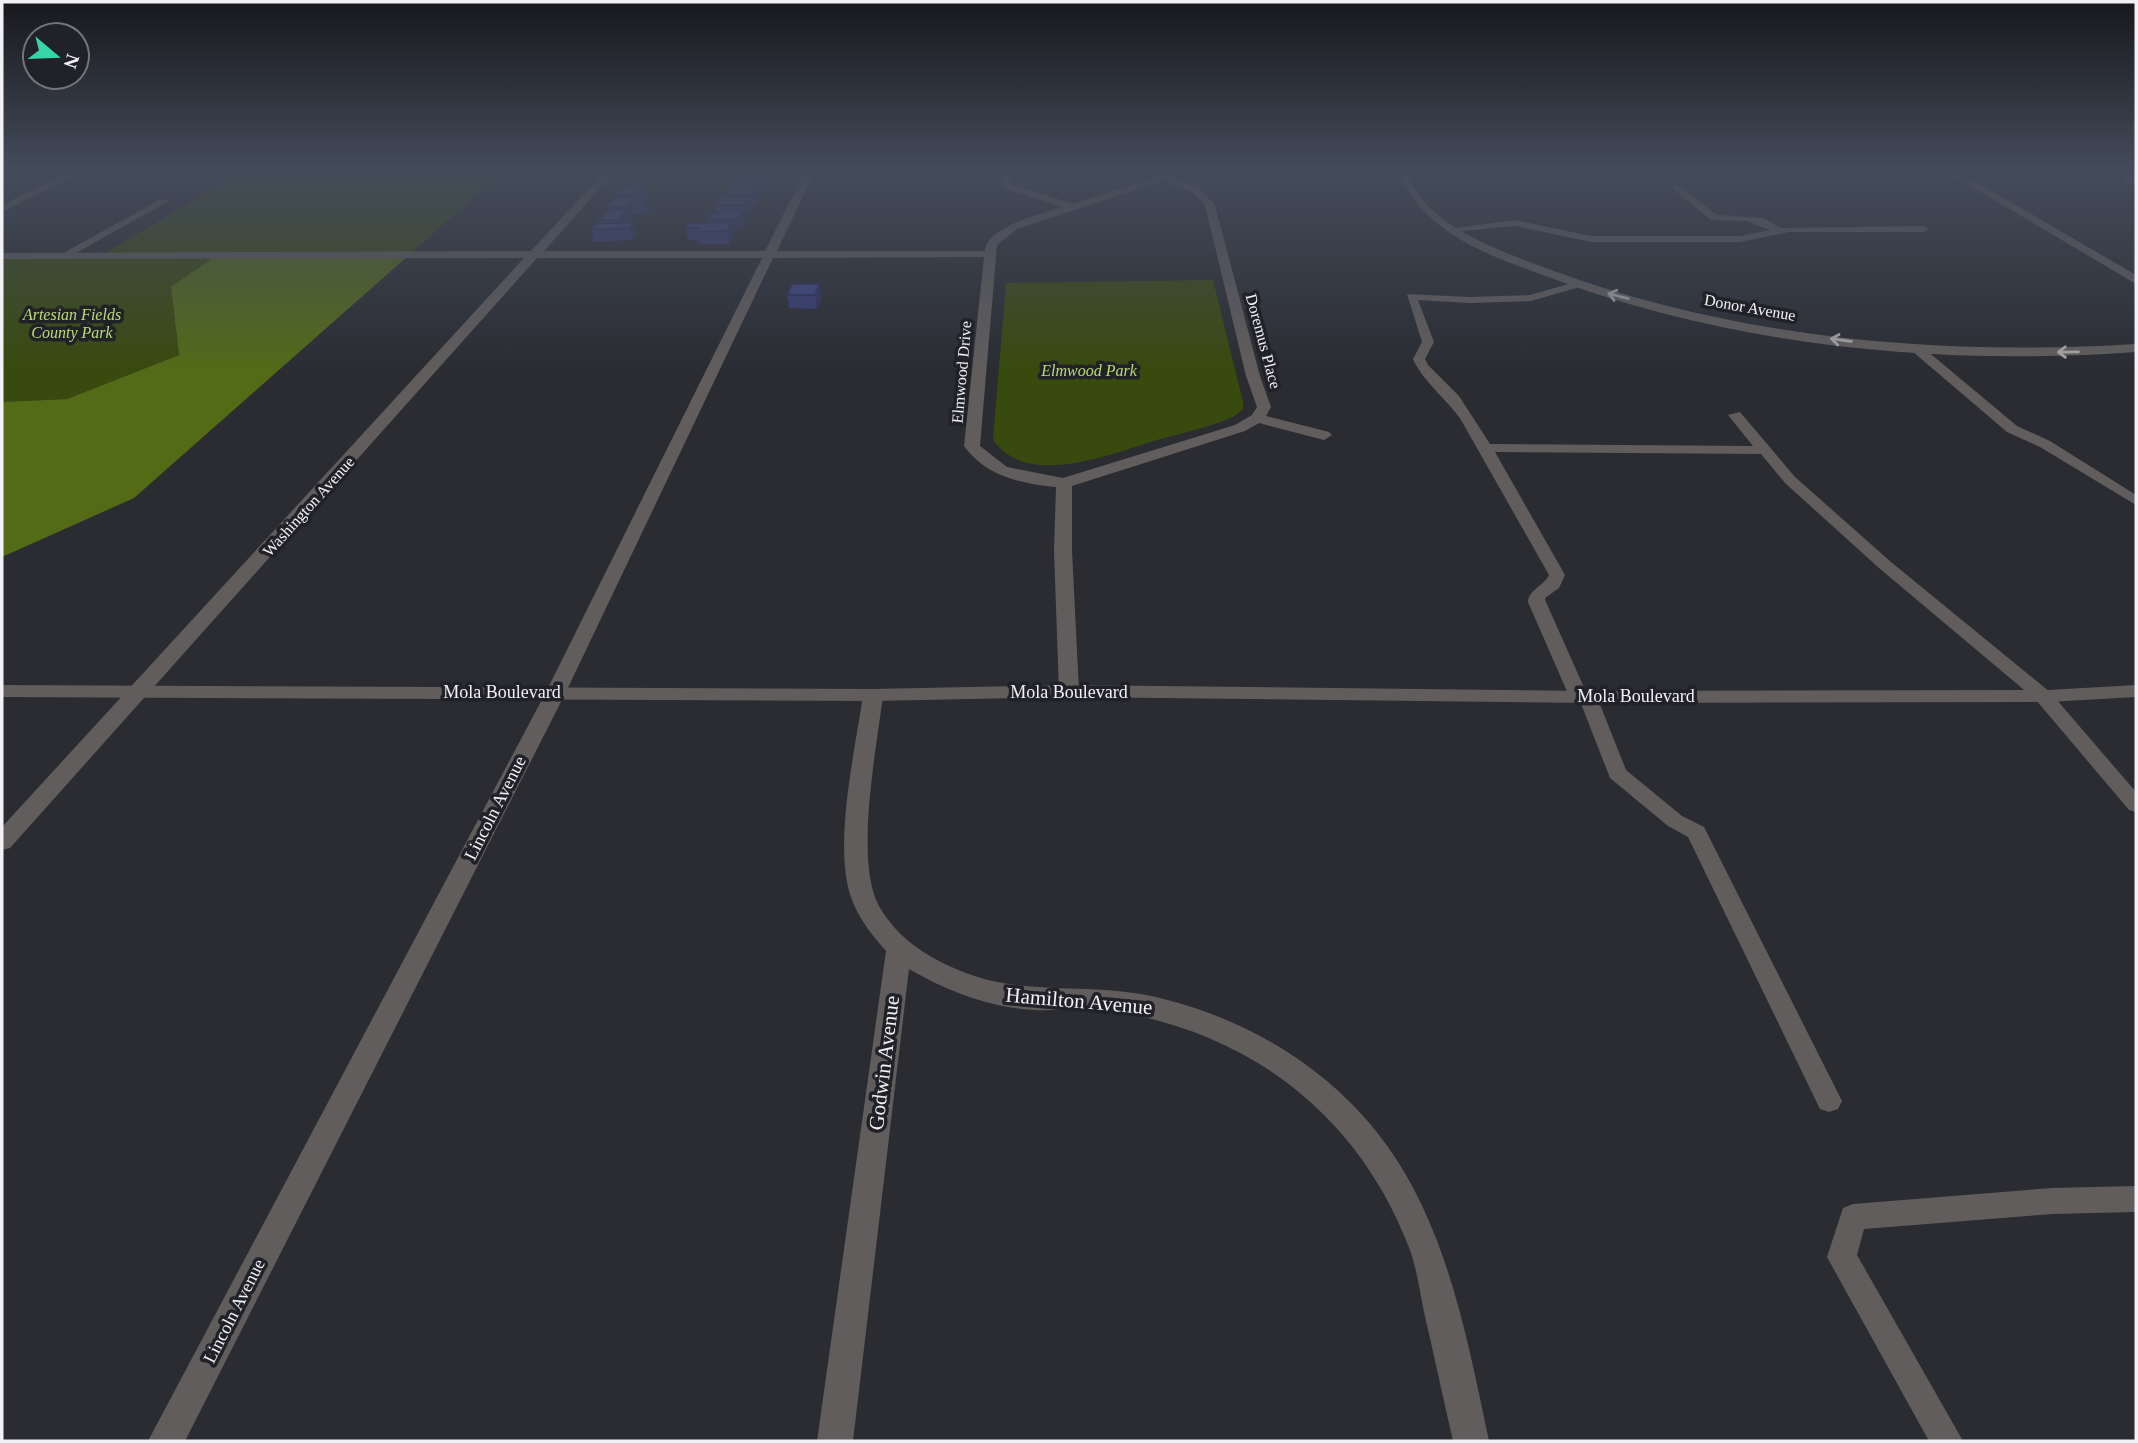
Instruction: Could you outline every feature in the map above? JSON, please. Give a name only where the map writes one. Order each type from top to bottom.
[{"type":"street","name":"Washington Avenue","points":[[2,842],[142,691],[551,236]]},
{"type":"street","name":"Lincoln Avenue","points":[[166,1441],[556,692],[778,236]]},
{"type":"street","points":[[2,256],[990,254],[991,244],[1001,236]]},
{"type":"street","name":"Doremus Place","points":[[1218,236],[1264,407],[1256,418]]},
{"type":"street","name":"Donor Avenue","points":[[1467,236],[1498,253],[1579,284],[1656,306],[1753,327],[1916,348],[2032,353],[2136,348]]},
{"type":"street","points":[[2063,236],[2136,279]]},
{"type":"street","name":"Elmwood Drive","points":[[990,254],[972,446],[981,460],[1017,477],[1064,483]]},
{"type":"street","points":[[1069,691],[1063,551],[1064,483],[1240,428],[1256,418],[1324,435]]},
{"type":"street","name":"Mola Boulevard","points":[[2,691],[873,695],[1069,691],[1583,697],[2043,696],[2136,691]]},
{"type":"street","points":[[873,695],[856,860],[861,892],[875,921],[899,949]]},
{"type":"street","name":"Godwin Avenue","points":[[835,1441],[899,949]]},
{"type":"street","name":"Hamilton Avenue","points":[[899,949],[933,972],[979,991],[1024,999],[1108,1000],[1164,1009],[1218,1026],[1275,1055],[1326,1094],[1371,1143],[1401,1192],[1427,1252],[1471,1441]]},
{"type":"lane","points":[[63,256],[99,236]]},
{"type":"lane","points":[[1578,236],[1591,239],[1740,239],[1753,236]]},
{"type":"lane","points":[[1579,284],[1531,298],[1470,300],[1411,296],[1428,342],[1419,359],[1421,366],[1444,386],[1488,448],[1557,575],[1553,584],[1537,596],[1537,603],[1618,773],[1675,821],[1696,832],[1829,1101]]},
{"type":"lane","points":[[1916,348],[2012,429],[2045,444],[2136,500]]},
{"type":"lane","points":[[1735,415],[1790,480],[1885,565],[2043,696],[2136,805]]},
{"type":"lane","points":[[1488,448],[1765,450]]},
{"type":"lane","points":[[1947,1441],[1842,1257],[1853,1217],[2052,1201],[2136,1199]]},
{"type":"green space","name":"Artesian Fields County Park","points":[[133,236],[430,236],[409,255],[171,287],[179,355],[67,399],[2,402],[2,255],[102,255]]},
{"type":"green space","points":[[217,255],[409,255],[134,498],[2,557],[2,402],[67,399],[179,355],[171,287]]},
{"type":"green space","name":"Elmwood Park","points":[[1213,280],[1243,402],[1243,409],[1235,416],[1206,427],[1071,464],[1027,463],[1008,455],[993,440],[1006,283]]},
{"type":"building","points":[[792,284],[820,284],[815,295],[787,295]]}]
